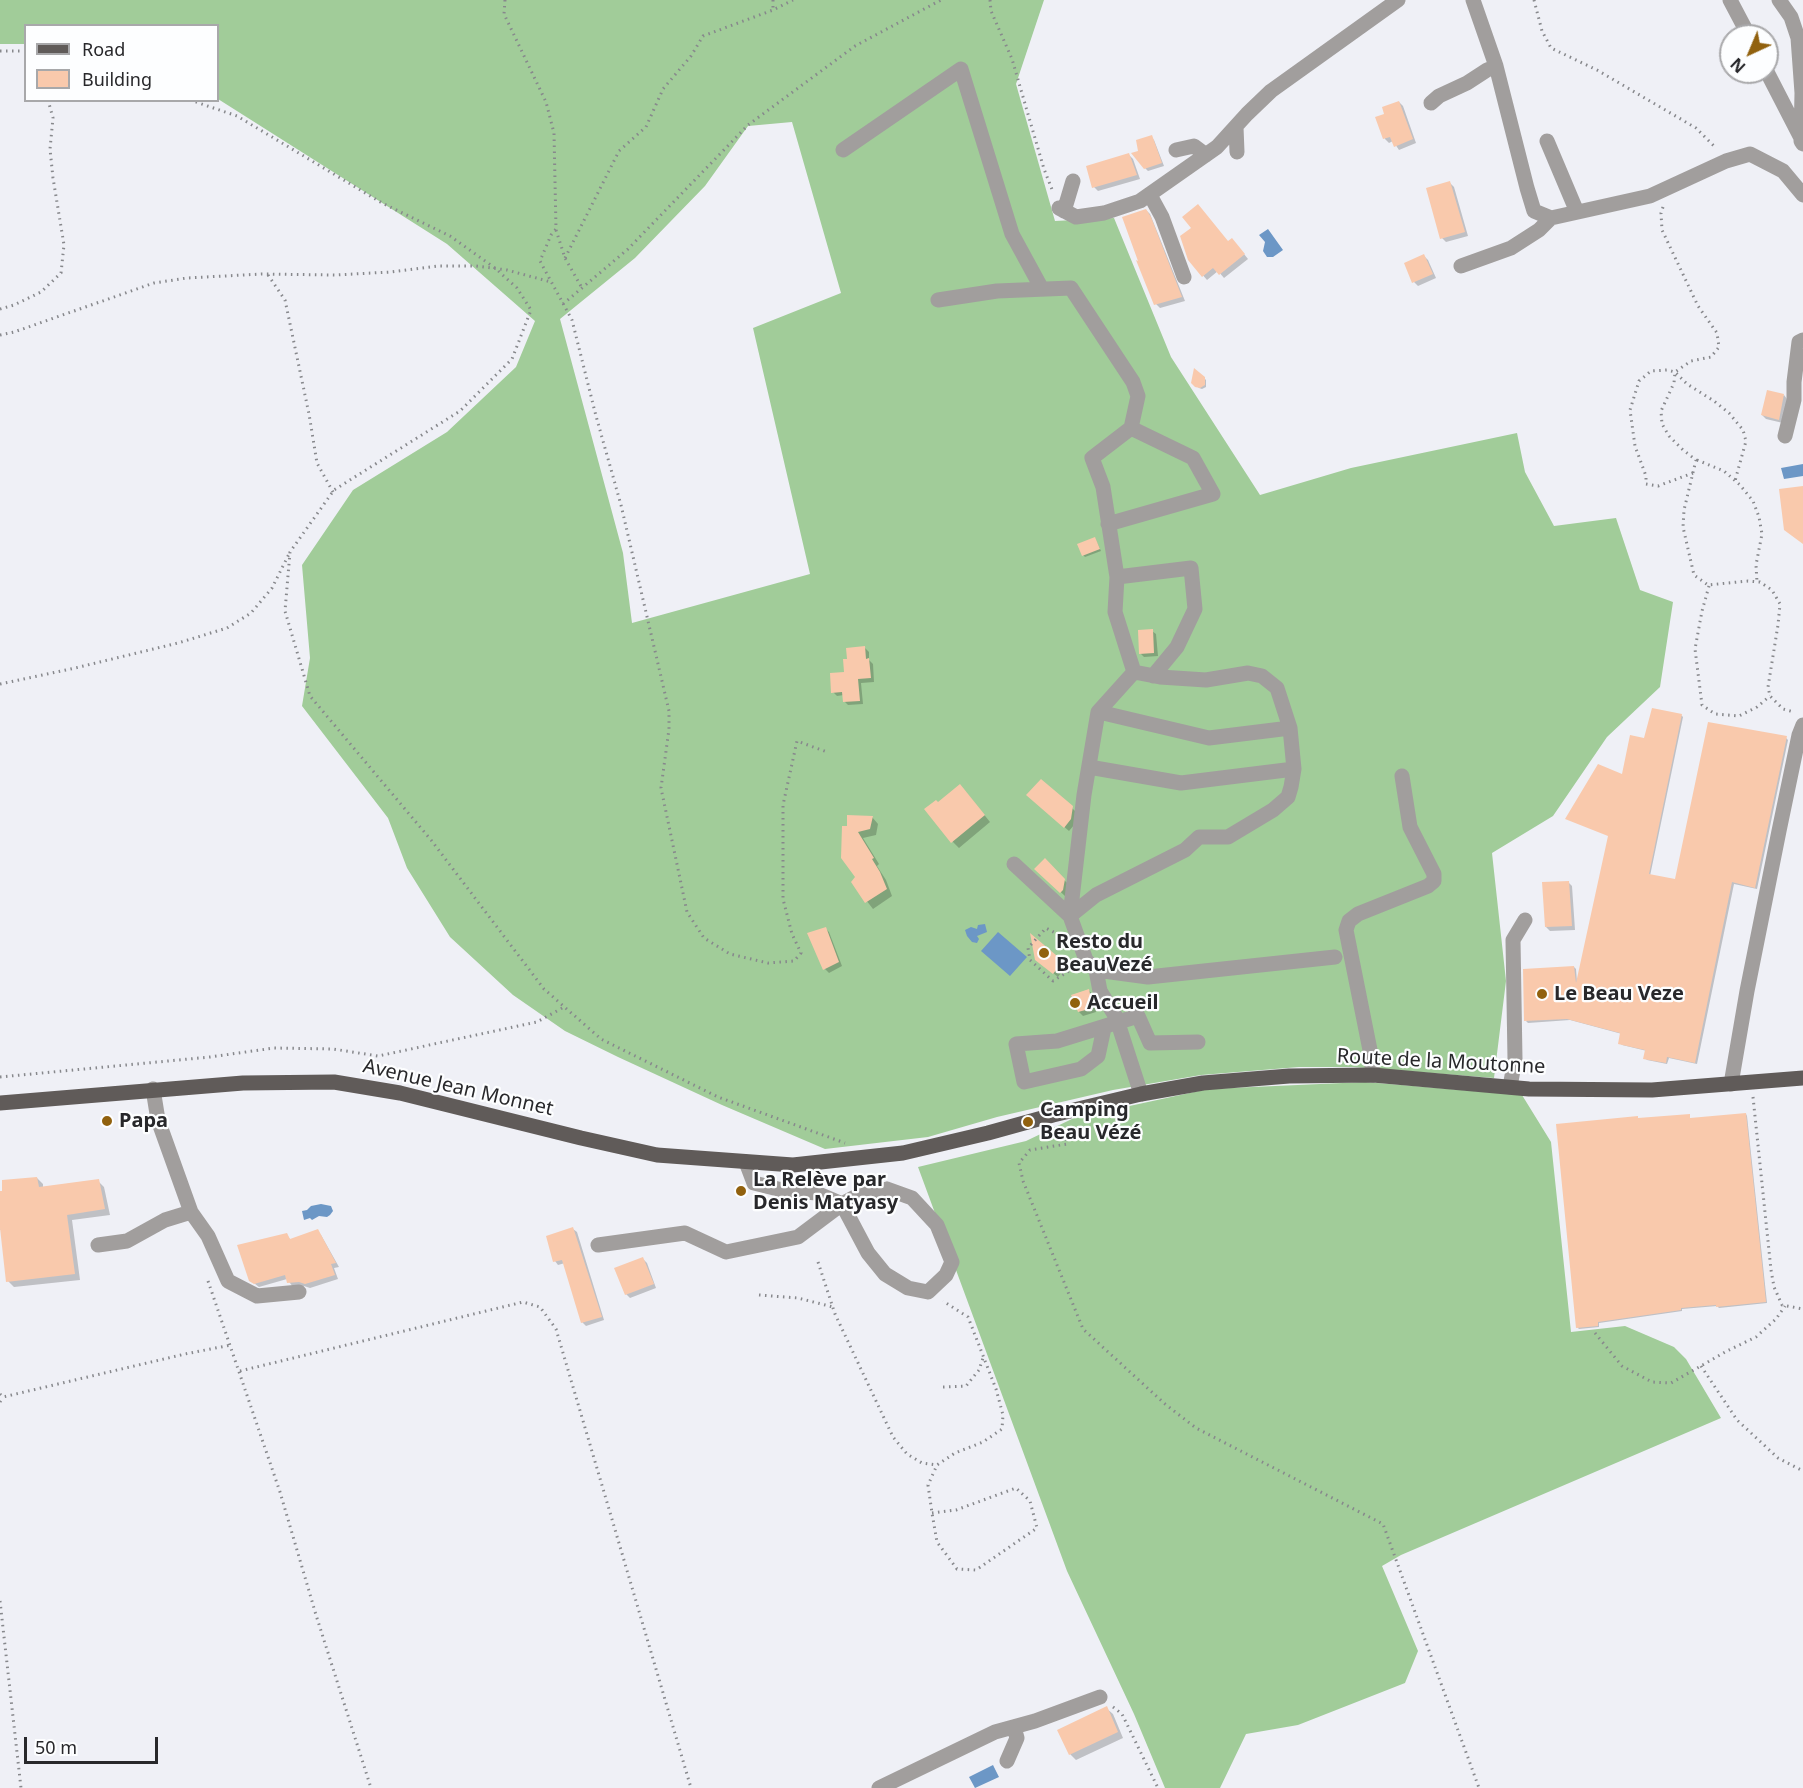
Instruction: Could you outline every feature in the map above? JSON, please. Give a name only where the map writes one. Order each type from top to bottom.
[{"type":"main road","name":"Route de la Moutonne","points":[[903,1153],[1141,1094],[1203,1083],[1278,1077],[1373,1075],[1529,1089],[1652,1090],[1803,1078]]},
{"type":"main road","name":"Avenue Jean Monnet","points":[[0,1103],[243,1083],[334,1082],[400,1093],[657,1155],[794,1165],[903,1153]]},
{"type":"lane","points":[[1073,181],[1061,209],[1076,217],[1104,213],[1140,201],[1206,155],[1271,91],[1398,0]]},
{"type":"lane","points":[[1473,0],[1496,66],[1534,211],[1551,218]]},
{"type":"lane","points":[[1779,0],[1791,17],[1800,38],[1802,142]]},
{"type":"lane","points":[[1734,3],[1744,24]]},
{"type":"lane","points":[[1431,103],[1438,96],[1496,66]]},
{"type":"lane","points":[[843,150],[961,69],[1012,234],[1042,289]]},
{"type":"lane","points":[[1773,84],[1802,142]]},
{"type":"lane","points":[[1236,127],[1237,152]]},
{"type":"lane","points":[[1547,141],[1578,212]]},
{"type":"lane","points":[[1176,150],[1194,146],[1206,155]]},
{"type":"lane","points":[[1461,266],[1511,248],[1539,230],[1551,218],[1650,196],[1726,161],[1750,154],[1783,171],[1803,195]]},
{"type":"lane","points":[[1150,195],[1162,218],[1184,277]]},
{"type":"lane","points":[[938,300],[997,291],[1071,288],[1133,382],[1138,396],[1131,428],[1092,458],[1103,487],[1117,576],[1115,612],[1134,672]]},
{"type":"lane","points":[[1785,436],[1794,400],[1799,342],[1803,340]]},
{"type":"lane","points":[[1108,524],[1214,494],[1194,458],[1131,428]]},
{"type":"lane","points":[[1117,576],[1191,568],[1195,609],[1177,647],[1153,676]]},
{"type":"lane","points":[[1070,916],[1096,895],[1185,850],[1199,837],[1228,837],[1273,810],[1288,797],[1294,769],[1290,728],[1277,688],[1262,676],[1248,673],[1206,680],[1153,676],[1134,672]]},
{"type":"lane","points":[[1070,916],[1084,795],[1099,712],[1134,672]]},
{"type":"lane","points":[[1099,712],[1209,738],[1290,728]]},
{"type":"lane","points":[[1731,1084],[1747,991],[1801,719]]},
{"type":"lane","points":[[1089,767],[1182,783],[1294,769]]},
{"type":"lane","points":[[1373,1075],[1346,930],[1349,921],[1358,914],[1428,886],[1434,881],[1434,874],[1410,827],[1402,776]]},
{"type":"lane","points":[[1014,864],[1070,916],[1091,965],[1111,1025],[1141,1094]]},
{"type":"lane","points":[[1510,1087],[1515,1059],[1514,940],[1526,920]]},
{"type":"lane","points":[[1091,965],[1148,976],[1335,957]]},
{"type":"lane","points":[[1111,1025],[1098,1056],[1081,1069],[1024,1082],[1016,1044],[1057,1041],[1138,1016],[1150,1043],[1198,1042]]},
{"type":"lane","points":[[153,1089],[158,1120],[191,1212],[208,1236],[228,1281],[257,1296],[299,1292]]},
{"type":"lane","points":[[598,1245],[685,1233],[726,1252],[798,1237],[842,1204],[859,1195],[887,1190],[912,1198],[937,1225],[952,1262],[946,1275],[928,1292],[908,1288],[885,1274],[868,1253],[842,1204],[816,1193],[778,1189],[754,1183],[746,1162]]},
{"type":"lane","points":[[98,1245],[127,1241],[165,1220],[191,1212]]},
{"type":"lane","points":[[879,1788],[995,1732],[1100,1697]]},
{"type":"lane","points":[[1007,1761],[1017,1738],[1014,1727]]},
{"type":"path","points":[[505,0],[504,15],[546,102],[554,133],[556,229],[565,258],[582,288]]},
{"type":"path","points":[[773,0],[773,9]]},
{"type":"path","points":[[565,258],[619,151],[646,127],[663,89],[691,56],[703,36],[792,0]]},
{"type":"path","points":[[563,304],[628,249],[748,125],[855,46],[941,0]]},
{"type":"path","points":[[990,0],[991,11],[1012,59],[1044,169],[1061,209]]},
{"type":"path","points":[[1534,0],[1542,31],[1551,48],[1597,70],[1696,128],[1713,143],[1726,161]]},
{"type":"path","points":[[0,51],[24,51]]},
{"type":"path","points":[[0,309],[42,292],[60,273],[64,245],[53,178],[50,149],[52,118],[48,102]]},
{"type":"path","points":[[0,684],[177,643],[227,628],[251,613],[272,588],[290,552],[333,492],[460,411],[512,359],[531,310],[517,288],[495,268],[450,236],[382,203],[237,116],[195,102]]},
{"type":"path","points":[[1661,190],[1664,203],[1661,213],[1662,230],[1698,306],[1717,333],[1719,347],[1711,357],[1691,361],[1675,372],[1674,382],[1661,411],[1662,424],[1669,436],[1683,450],[1696,460],[1724,471],[1753,501],[1762,534],[1756,565],[1756,582]]},
{"type":"path","points":[[556,229],[540,261],[572,320],[621,506],[669,711],[662,788],[687,912],[704,938],[730,954],[768,963],[794,961],[801,953],[792,934],[783,899],[783,805],[797,741],[827,752]]},
{"type":"path","points":[[0,335],[154,283],[187,278],[391,273],[438,266],[476,266],[495,268],[551,282]]},
{"type":"path","points":[[268,275],[285,300],[317,463],[333,492]]},
{"type":"path","points":[[1693,473],[1658,486],[1646,484],[1646,476],[1635,446],[1630,410],[1640,381],[1651,371],[1675,372],[1687,384],[1729,413],[1743,430],[1746,441],[1735,481]]},
{"type":"path","points":[[1696,460],[1684,510],[1683,527],[1694,575],[1709,585],[1748,581],[1756,582],[1772,590],[1780,604],[1768,687],[1770,696],[1783,709],[1801,719]]},
{"type":"path","points":[[290,552],[285,611],[310,696],[432,840],[544,988],[601,1039],[718,1097],[848,1144]]},
{"type":"path","points":[[1709,585],[1695,649],[1702,705],[1715,714],[1739,716],[1757,707],[1770,696]]},
{"type":"path","points":[[1046,928],[1028,948],[1030,960],[1053,981],[1091,965]]},
{"type":"path","points":[[0,1077],[199,1058],[274,1048],[333,1049],[378,1056],[537,1022],[564,1007]]},
{"type":"path","points":[[1751,1083],[1774,1287],[1782,1305],[1803,1309]]},
{"type":"path","points":[[1053,1115],[1065,1133],[1067,1144],[1030,1150],[1019,1163],[1023,1181],[1083,1329],[1165,1404],[1196,1428],[1383,1524],[1479,1788]]},
{"type":"path","points":[[818,1262],[833,1307],[892,1437],[907,1454],[922,1463],[937,1465]]},
{"type":"path","points":[[205,1272],[280,1492],[316,1616],[371,1788]]},
{"type":"path","points":[[928,1292],[968,1317],[996,1389],[1003,1415],[1002,1429],[983,1442],[955,1453],[937,1465],[928,1485],[932,1513],[937,1542],[957,1569],[976,1570],[1037,1528],[1030,1501],[1016,1488],[956,1509],[932,1513]]},
{"type":"path","points":[[759,1295],[798,1298],[833,1307]]},
{"type":"path","points":[[240,1371],[523,1302],[540,1306],[556,1329],[691,1788]]},
{"type":"path","points":[[1595,1333],[1622,1366],[1652,1382],[1671,1383],[1756,1337],[1785,1306]]},
{"type":"path","points":[[0,1402],[2,1395],[231,1345]]},
{"type":"path","points":[[943,1387],[966,1386],[979,1370],[983,1356]]},
{"type":"path","points":[[1701,1366],[1737,1420],[1778,1458],[1803,1471]]},
{"type":"path","points":[[0,1601],[21,1788]]},
{"type":"path","points":[[1100,1697],[1122,1714],[1158,1788]]},
{"type":"green space","points":[[0,0],[1044,0],[1016,84],[1055,221],[1114,218],[1171,357],[1260,495],[1351,468],[1517,433],[1525,472],[1554,526],[1616,518],[1640,590],[1673,602],[1660,687],[1607,737],[1553,816],[1492,853],[1506,981],[1494,1078],[1353,1067],[1299,1067],[1201,1075],[1113,1090],[997,1117],[928,1137],[825,1149],[722,1105],[565,1031],[513,995],[450,937],[407,868],[388,818],[302,706],[310,658],[302,565],[353,490],[447,432],[516,367],[535,321],[447,244],[219,100],[219,24],[24,24],[24,44],[0,44]],"holes":[[[792,122],[841,293],[753,328],[810,574],[632,623],[623,553],[560,319],[635,258],[705,186],[748,126]]]},
{"type":"green space","points":[[1365,1082],[1522,1095],[1551,1142],[1571,1332],[1625,1326],[1674,1347],[1686,1359],[1721,1418],[1401,1555],[1382,1566],[1418,1651],[1405,1683],[1298,1725],[1246,1734],[1220,1788],[1165,1788],[1134,1714],[1067,1571],[918,1167],[1026,1141],[1074,1118],[1208,1089]]},
{"type":"water","points":[[1268,229],[1283,250],[1273,257],[1267,257],[1263,251],[1265,242],[1259,235]]},
{"type":"water","points":[[1803,464],[1803,476],[1784,479],[1781,468]]},
{"type":"water","points":[[985,924],[987,932],[977,936],[979,939],[977,943],[972,942],[965,930],[971,927],[977,929],[978,925]]},
{"type":"water","points":[[998,932],[1027,957],[1010,976],[981,951]]},
{"type":"water","points":[[321,1204],[331,1206],[333,1211],[330,1215],[304,1220],[302,1211]]},
{"type":"water","points":[[993,1765],[999,1777],[975,1788],[969,1777]]},
{"type":"building","points":[[1399,101],[1413,139],[1394,147],[1390,137],[1383,139],[1375,117],[1384,114],[1382,107]]},
{"type":"building","points":[[1152,135],[1162,163],[1144,169],[1131,153],[1138,151],[1136,140]]},
{"type":"building","points":[[1129,153],[1137,175],[1092,188],[1086,166]]},
{"type":"building","points":[[1450,181],[1465,232],[1440,239],[1426,188]]},
{"type":"building","points":[[1198,204],[1228,241],[1232,238],[1245,254],[1219,275],[1213,268],[1202,277],[1188,260],[1180,236],[1191,228],[1182,217]]},
{"type":"building","points":[[1146,209],[1182,297],[1154,305],[1122,217]]},
{"type":"building","points":[[1424,254],[1433,274],[1412,283],[1404,263]]},
{"type":"building","points":[[1194,368],[1205,377],[1205,385],[1200,388],[1191,383]]},
{"type":"building","points":[[1767,390],[1784,394],[1779,420],[1761,415]]},
{"type":"building","points":[[1803,486],[1803,544],[1784,530],[1779,489]]},
{"type":"building","points":[[1095,537],[1100,549],[1082,556],[1077,544]]},
{"type":"building","points":[[1153,629],[1154,653],[1139,654],[1138,630]]},
{"type":"building","points":[[865,646],[871,678],[858,679],[860,701],[843,702],[842,692],[831,693],[830,673],[844,672],[843,659],[847,659],[846,648]]},
{"type":"building","points":[[1652,708],[1682,714],[1649,874],[1675,879],[1708,722],[1787,736],[1755,888],[1732,882],[1695,1063],[1667,1057],[1666,1063],[1643,1059],[1645,1050],[1618,1044],[1620,1033],[1567,1019],[1524,1021],[1523,969],[1574,966],[1576,983],[1608,836],[1565,819],[1598,764],[1622,774],[1630,735],[1644,738]]},
{"type":"building","points":[[1041,779],[1073,806],[1071,819],[1064,828],[1026,795]]},
{"type":"building","points":[[960,784],[985,815],[951,843],[924,809],[936,800],[938,802]]},
{"type":"building","points":[[847,815],[873,816],[870,829],[858,832],[874,858],[872,859],[887,889],[865,903],[851,882],[855,877],[841,858],[842,826],[847,826]]},
{"type":"building","points":[[1045,858],[1065,879],[1063,890],[1060,893],[1034,869]]},
{"type":"building","points":[[1569,881],[1572,926],[1545,927],[1542,882]]},
{"type":"building","points":[[826,927],[839,962],[823,970],[807,933]]},
{"type":"building","name":"Resto du BeauVezé","points":[[1030,933],[1063,961],[1053,974],[1035,960]]},
{"type":"building","name":"Accueil","points":[[1089,989],[1093,1008],[1078,1012],[1071,995]]},
{"type":"building","points":[[1746,1113],[1766,1302],[1681,1308],[1681,1310],[1598,1322],[1598,1326],[1576,1328],[1556,1124],[1638,1116],[1638,1118],[1690,1114],[1690,1118]]},
{"type":"building","points":[[37,1177],[39,1187],[99,1179],[105,1209],[67,1215],[75,1274],[6,1282],[0,1228],[2,1180]]},
{"type":"building","points":[[573,1227],[602,1317],[581,1323],[562,1260],[553,1262],[546,1236]]},
{"type":"building","points":[[318,1229],[336,1263],[331,1264],[335,1275],[305,1284],[287,1283],[285,1275],[254,1284],[249,1281],[237,1245],[287,1233],[290,1239]]},
{"type":"building","points":[[643,1257],[654,1284],[625,1295],[614,1268]]},
{"type":"building","points":[[1107,1706],[1118,1732],[1069,1755],[1057,1730]]},
{"type":"place","name":"Resto du BeauVezé","points":[[1044,953]]},
{"type":"place","name":"Le Beau Veze","points":[[1542,994]]},
{"type":"place","name":"Accueil","points":[[1075,1003]]},
{"type":"place","name":"Papa","points":[[107,1121]]},
{"type":"place","name":"Camping Beau Vézé","points":[[1028,1122]]},
{"type":"place","name":"La Relève par Denis Matyasy","points":[[741,1191]]}]
